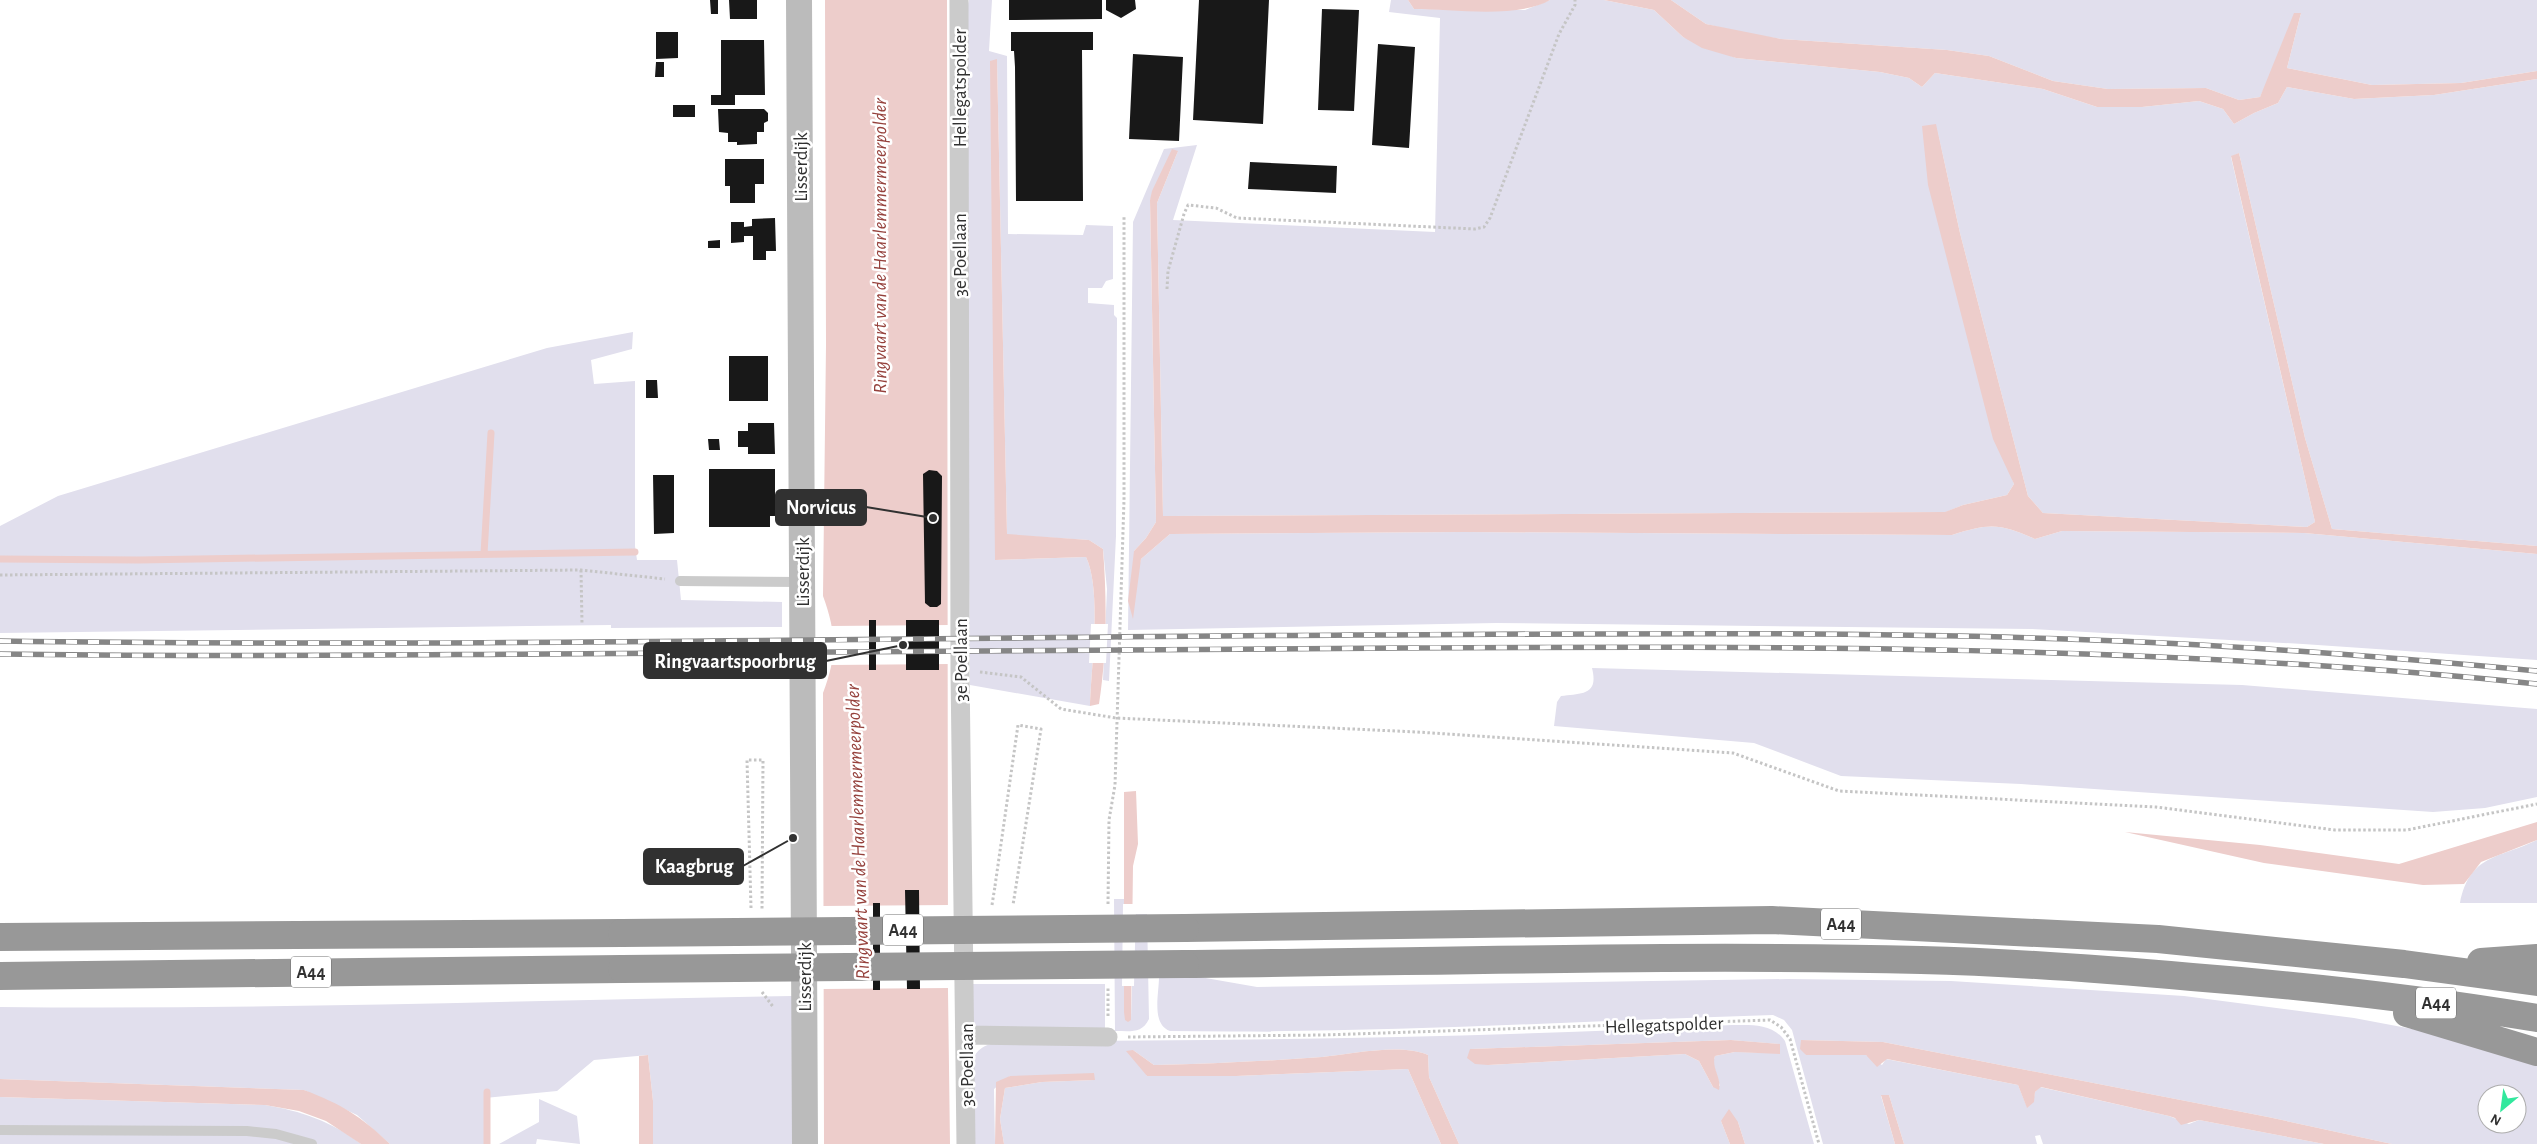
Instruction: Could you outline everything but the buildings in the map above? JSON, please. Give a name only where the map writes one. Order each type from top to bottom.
[{"type":"highway","name":"A44","points":[[0,937],[1185,928],[1772,920],[2158,939],[2404,964],[2537,982]]},
{"type":"highway","name":"A44","points":[[2404,964],[2537,958]]},
{"type":"highway","name":"A44","points":[[0,976],[622,968],[1734,959],[1915,960],[2057,966],[2334,991],[2484,1009],[2537,1018]]},
{"type":"highway","name":"A44","points":[[2334,991],[2537,1052]]},
{"type":"street","name":"Lisserdijk","points":[[799,0],[805,1144]]},
{"type":"street","name":"Hellegatspolder","points":[[959,0],[959,176]]},
{"type":"street","name":"3e Poellaan","points":[[959,176],[960,670],[966,1144]]},
{"type":"street","points":[[966,1035],[1108,1037]]},
{"type":"lane","points":[[680,581],[802,582]]},
{"type":"lane","points":[[0,1131],[247,1131],[276,1134],[312,1144]]},
{"type":"path","points":[[1167,289],[1168,271],[1188,205],[1216,208],[1237,218],[1475,229],[1484,227],[1490,218],[1559,34],[1576,0]]},
{"type":"path","points":[[1108,909],[1109,820],[1115,785],[1124,500],[1124,218]]},
{"type":"path","points":[[0,575],[582,570],[680,581]]},
{"type":"path","points":[[582,570],[582,624]]},
{"type":"path","points":[[960,670],[1021,677],[1061,709],[1116,718],[1416,732],[1733,752],[1838,791],[2156,807],[2335,830],[2407,830],[2537,804]]},
{"type":"path","points":[[995,886],[1018,725],[1041,729],[1012,909]]},
{"type":"path","points":[[751,913],[746,760],[763,760],[762,914],[771,912]]},
{"type":"path","points":[[1108,978],[1108,1037]]},
{"type":"path","points":[[762,983],[762,992],[774,1008]]},
{"type":"path","name":"Hellegatspolder","points":[[1108,1037],[1421,1032],[1770,1020],[1781,1027],[1790,1039],[1819,1144]]},
{"type":"shaded area","points":[[969,0],[992,0],[989,51],[1007,56],[1008,234],[1083,235],[1086,225],[1113,226],[1113,279],[1106,281],[1102,288],[1088,288],[1088,303],[1114,305],[1114,315],[1117,318],[1116,536],[1109,681],[1103,680],[1107,589],[1103,549],[1089,540],[1007,535],[997,60],[995,560],[1086,557],[1094,589],[1095,609],[1090,706],[970,685],[964,18]]},
{"type":"shaded area","points":[[1391,0],[1408,0],[1414,9],[1525,10],[1550,0],[1604,0],[1654,10],[1683,37],[1736,58],[1880,72],[1909,78],[1922,87],[1935,73],[2043,89],[2097,107],[2142,107],[2199,101],[2223,109],[2234,124],[2278,103],[2287,87],[2354,99],[2434,95],[2537,79],[2537,546],[2332,529],[2305,438],[2239,153],[2231,157],[2315,522],[2307,527],[2043,513],[2028,496],[1960,233],[1936,124],[2007,465],[2014,484],[2007,495],[1963,505],[1946,512],[1163,516],[1157,203],[1178,151],[1150,200],[1156,522],[1146,538],[1134,551],[1138,571],[1141,559],[1170,534],[1465,532],[1952,535],[1976,528],[1994,526],[2012,530],[2035,539],[2062,531],[2304,533],[2537,554],[2537,660],[2303,644],[2032,629],[1496,623],[1128,630],[1133,222],[1164,149],[1197,145],[1173,220],[1435,232],[1440,18],[1389,12]]},
{"type":"shaded area","points":[[1671,0],[2537,0],[2537,71],[2461,83],[2372,85],[2287,68],[2301,13],[2260,97],[2239,100],[2206,88],[2108,89],[2053,81],[1989,56],[1947,50],[1781,39],[1748,34],[1706,24]]},
{"type":"shaded area","points":[[633,332],[632,349],[591,360],[594,384],[635,381],[635,546],[637,560],[677,560],[681,600],[782,602],[782,627],[611,628],[611,625],[0,633],[0,526],[58,496],[547,348]]},
{"type":"shaded area","points":[[1592,668],[2242,685],[2537,709],[2537,797],[2485,808],[2433,812],[2021,784],[1841,776],[1754,743],[1554,726],[1557,702],[1561,696],[1581,693],[1591,688],[1593,684]]},
{"type":"shaded area","points":[[2537,840],[2537,903],[2460,903],[2471,875],[2478,867],[2498,855]]},
{"type":"shaded area","points":[[1114,899],[1126,899],[1125,1020],[1131,1020],[1134,914],[1147,914],[1149,1019],[1143,1027],[1135,1031],[1115,1031]]},
{"type":"shaded area","points":[[1194,976],[1257,987],[1788,979],[1951,981],[2184,996],[2354,1018],[2423,1031],[2537,1062],[2537,1144],[2392,1144],[2268,1117],[1883,1042],[1801,1040],[1806,1055],[1866,1055],[1882,1065],[1886,1059],[2018,1085],[2027,1107],[2033,1102],[2035,1092],[2040,1087],[2169,1116],[2189,1124],[2199,1120],[2324,1144],[2043,1144],[2040,1135],[2035,1136],[2037,1144],[1904,1144],[1889,1095],[1881,1096],[1895,1144],[1823,1144],[1792,1030],[1784,1020],[1773,1015],[1321,1031],[1170,1031],[1160,1022],[1157,1000],[1159,977]]},
{"type":"shaded area","points":[[973,984],[1105,984],[1105,1030],[980,1029],[973,1023]]},
{"type":"shaded area","points":[[792,996],[793,1144],[653,1144],[653,1101],[648,1055],[594,1060],[557,1091],[485,1098],[485,1144],[390,1144],[357,1115],[304,1090],[0,1079],[0,1007],[297,1006]]},
{"type":"shaded area","points":[[1732,1025],[1768,1028],[1780,1035],[1785,1041],[1814,1144],[1745,1144],[1738,1122],[1721,1121],[1730,1144],[1459,1144],[1429,1077],[1428,1055],[1404,1050],[1391,1050],[1322,1057],[1154,1065],[1133,1050],[1147,1076],[1236,1076],[1408,1069],[1441,1144],[1004,1144],[1000,1119],[1005,1088],[1042,1082],[1094,1080],[1010,1076],[994,1089],[995,1144],[971,1144],[974,1057],[985,1046],[994,1043],[1010,1041],[1371,1038]],"holes":[[[1731,1040],[1779,1044],[1780,1053],[1735,1052],[1715,1056],[1713,1063],[1720,1086],[1713,1087],[1699,1061],[1685,1054],[1488,1065],[1470,1049]]]},
{"type":"shaded area","points":[[0,1097],[265,1105],[291,1110],[315,1118],[338,1129],[361,1144],[0,1144]]},
{"type":"shaded area","points":[[539,1099],[577,1116],[580,1144],[537,1139],[536,1144],[499,1144],[539,1122]]},
{"type":"water","name":"Ringvaart van de Haarlemmermeerpolder","points":[[825,0],[947,0],[948,991],[950,1144],[824,1144],[823,693],[831,667],[834,645],[831,622],[823,596],[826,345]]},
{"type":"water","points":[[1408,0],[1550,0],[1537,6],[1521,9],[1484,12],[1414,9]]},
{"type":"water","points":[[1604,0],[1671,0],[1706,24],[1781,39],[1947,50],[1989,56],[2053,81],[2108,89],[2206,88],[2239,100],[2260,97],[2294,13],[2301,13],[2287,68],[2372,85],[2461,83],[2537,71],[2537,79],[2434,95],[2354,99],[2287,87],[2278,103],[2234,124],[2223,109],[2199,101],[2142,107],[2097,107],[2043,89],[1935,73],[1922,87],[1909,78],[1880,72],[1736,58],[1702,48],[1683,37],[1654,10]]},
{"type":"water","points":[[997,59],[1007,534],[1089,540],[1103,549],[1106,607],[1104,665],[1099,704],[1090,706],[1095,609],[1094,589],[1086,557],[995,560],[990,61]]},
{"type":"water","points":[[1936,124],[1960,233],[2028,496],[2043,513],[2307,527],[2315,522],[2231,156],[2239,153],[2305,438],[2332,529],[2537,546],[2537,554],[2304,533],[2062,531],[2035,539],[2012,530],[1994,526],[1976,528],[1952,535],[1465,532],[1170,534],[1141,559],[1133,619],[1128,601],[1134,551],[1146,538],[1156,522],[1150,200],[1152,191],[1172,149],[1178,151],[1157,203],[1163,516],[1945,512],[1963,505],[2007,495],[2014,484],[1993,439],[1928,185],[1922,126]]},
{"type":"water","points":[[1136,791],[1138,844],[1133,866],[1131,1020],[1128,1022],[1125,1020],[1124,1012],[1124,792]]},
{"type":"water","points":[[2537,822],[2537,840],[2481,862],[2464,884],[2423,885],[2264,863],[2125,832],[2260,845],[2399,864]]},
{"type":"water","points":[[1731,1040],[1780,1044],[1780,1054],[1735,1052],[1715,1056],[1714,1065],[1720,1086],[1719,1090],[1713,1087],[1699,1061],[1685,1054],[1488,1065],[1475,1064],[1467,1058],[1470,1049]]},
{"type":"water","points":[[1801,1040],[1883,1042],[2268,1117],[2392,1144],[2324,1144],[2199,1120],[2181,1125],[2175,1118],[2169,1116],[2041,1087],[2035,1092],[2034,1102],[2027,1108],[2018,1085],[1887,1059],[1877,1067],[1866,1055],[1806,1055],[1800,1049]]},
{"type":"water","points":[[1133,1050],[1154,1065],[1322,1057],[1376,1050],[1404,1050],[1428,1055],[1429,1077],[1459,1144],[1441,1144],[1408,1069],[1236,1076],[1147,1076],[1126,1051]]},
{"type":"water","points":[[648,1055],[653,1101],[653,1144],[639,1144],[639,1056]]},
{"type":"water","points":[[1094,1073],[1095,1080],[1042,1082],[1005,1088],[1000,1119],[1004,1144],[995,1144],[996,1082],[1010,1076]]},
{"type":"water","points":[[0,1079],[304,1090],[329,1100],[350,1112],[370,1126],[390,1144],[361,1144],[326,1121],[299,1111],[265,1105],[0,1097]]},
{"type":"water","points":[[1881,1095],[1889,1095],[1904,1144],[1895,1144]]},
{"type":"water","points":[[1729,1109],[1738,1122],[1745,1144],[1730,1144],[1721,1121]]},
{"type":"pier","points":[[1091,624],[1108,624],[1106,663],[1089,663]]},
{"type":"pier","points":[[950,625],[950,664],[831,665],[830,626]]},
{"type":"pier","points":[[1123,904],[1136,904],[1134,986],[1122,986]]},
{"type":"pier","points":[[950,905],[950,988],[822,989],[821,906]]},
{"type":"waterway","points":[[484,554],[491,433]]},
{"type":"waterway","points":[[0,559],[139,560],[635,552]]},
{"type":"waterway","points":[[487,1092],[487,1144]]},
{"type":"railway","points":[[0,641],[507,643],[1352,635],[1709,634],[1977,636],[2243,647],[2537,671]]},
{"type":"railway","points":[[0,654],[274,656],[1403,648],[1829,648],[2112,655],[2254,662],[2396,671],[2537,684]]},
{"type":"place","name":"Norvicus","points":[[933,518]]},
{"type":"place","name":"Ringvaartspoorbrug","points":[[903,645]]},
{"type":"place","name":"Kaagbrug","points":[[793,838]]}]
